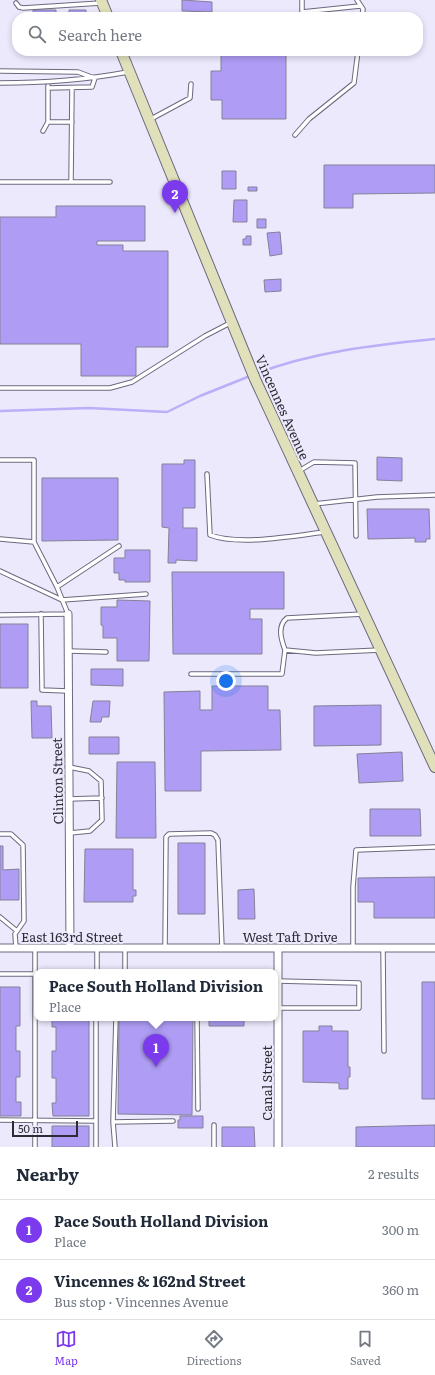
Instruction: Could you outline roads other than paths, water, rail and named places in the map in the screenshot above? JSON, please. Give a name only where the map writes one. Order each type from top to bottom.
[{"type":"street","points":[[102,2],[106,12]]},
{"type":"street","name":"Vincennes Avenue","points":[[123,56],[250,369],[435,767]]},
{"type":"street","name":"Clinton Street","points":[[68,614],[70,948]]},
{"type":"street","name":"East 163rd Street","points":[[0,948],[144,948]]},
{"type":"street","name":"West Taft Drive","points":[[144,948],[435,948]]},
{"type":"street","name":"Canal Street","points":[[278,948],[278,1147]]},
{"type":"lane","points":[[302,0],[302,12],[360,6]]},
{"type":"lane","points":[[357,0],[363,9],[363,12]]},
{"type":"lane","points":[[16,3],[19,7],[23,8],[102,2]]},
{"type":"lane","points":[[296,135],[308,120],[354,84],[357,56]]},
{"type":"lane","points":[[0,71],[78,72],[95,78]]},
{"type":"lane","points":[[0,83],[48,83],[95,78],[130,71]]},
{"type":"lane","points":[[48,88],[92,86],[95,78]]},
{"type":"lane","points":[[43,131],[48,122],[48,83]]},
{"type":"lane","points":[[150,120],[190,98],[192,84]]},
{"type":"lane","points":[[71,182],[72,88]]},
{"type":"lane","points":[[48,122],[72,122]]},
{"type":"lane","points":[[0,182],[110,182]]},
{"type":"lane","points":[[0,388],[110,388],[132,382],[205,336],[232,322]]},
{"type":"lane","points":[[0,460],[34,460],[34,542],[57,587],[68,614],[0,615]]},
{"type":"lane","points":[[298,472],[314,462],[355,463],[356,536]]},
{"type":"lane","points":[[206,474],[210,535],[216,537],[251,539],[326,532]]},
{"type":"lane","points":[[313,504],[355,499],[435,495]]},
{"type":"lane","points":[[0,539],[34,542]]},
{"type":"lane","points":[[57,587],[120,546]]},
{"type":"lane","points":[[0,571],[62,600],[146,594]]},
{"type":"lane","points":[[41,614],[42,690],[68,691]]},
{"type":"lane","points":[[191,674],[282,674],[285,650],[280,635],[283,622],[287,618],[364,614]]},
{"type":"lane","points":[[285,650],[316,653],[381,650]]},
{"type":"lane","points":[[68,651],[106,652]]},
{"type":"lane","points":[[69,767],[89,771],[101,781],[102,798],[102,820],[90,831],[69,833]]},
{"type":"lane","points":[[69,800],[102,798]]},
{"type":"lane","points":[[165,948],[166,837],[169,834],[211,833],[218,840],[222,948]]},
{"type":"lane","points":[[0,834],[12,834],[23,845],[24,921],[15,934],[16,948]]},
{"type":"lane","points":[[353,948],[353,887],[356,850],[435,847]]},
{"type":"lane","points":[[0,917],[17,931]]},
{"type":"lane","points":[[35,948],[36,969]]},
{"type":"lane","points":[[97,948],[97,969]]},
{"type":"lane","points":[[125,948],[125,969]]},
{"type":"lane","points":[[383,948],[384,1051]]},
{"type":"lane","points":[[0,974],[34,974]]},
{"type":"lane","points":[[278,982],[359,982],[359,1008],[278,1008]]},
{"type":"lane","points":[[35,1147],[36,1021]]},
{"type":"lane","points":[[96,1021],[96,1147]]},
{"type":"lane","points":[[115,1147],[116,1021]]},
{"type":"lane","points":[[197,1021],[198,1109]]},
{"type":"lane","points":[[0,1120],[96,1121]]},
{"type":"lane","points":[[114,1122],[173,1121]]},
{"type":"lane","points":[[214,1126],[214,1147]]},
{"type":"waterway","points":[[255,374],[299,360],[344,350],[435,339]]},
{"type":"waterway","points":[[0,411],[89,408],[167,412],[200,396],[250,376]]},
{"type":"place","name":"Vincennes & 162nd Street","points":[[175,213]]},
{"type":"place","name":"Pace South Holland Division","points":[[156,1067]]}]
